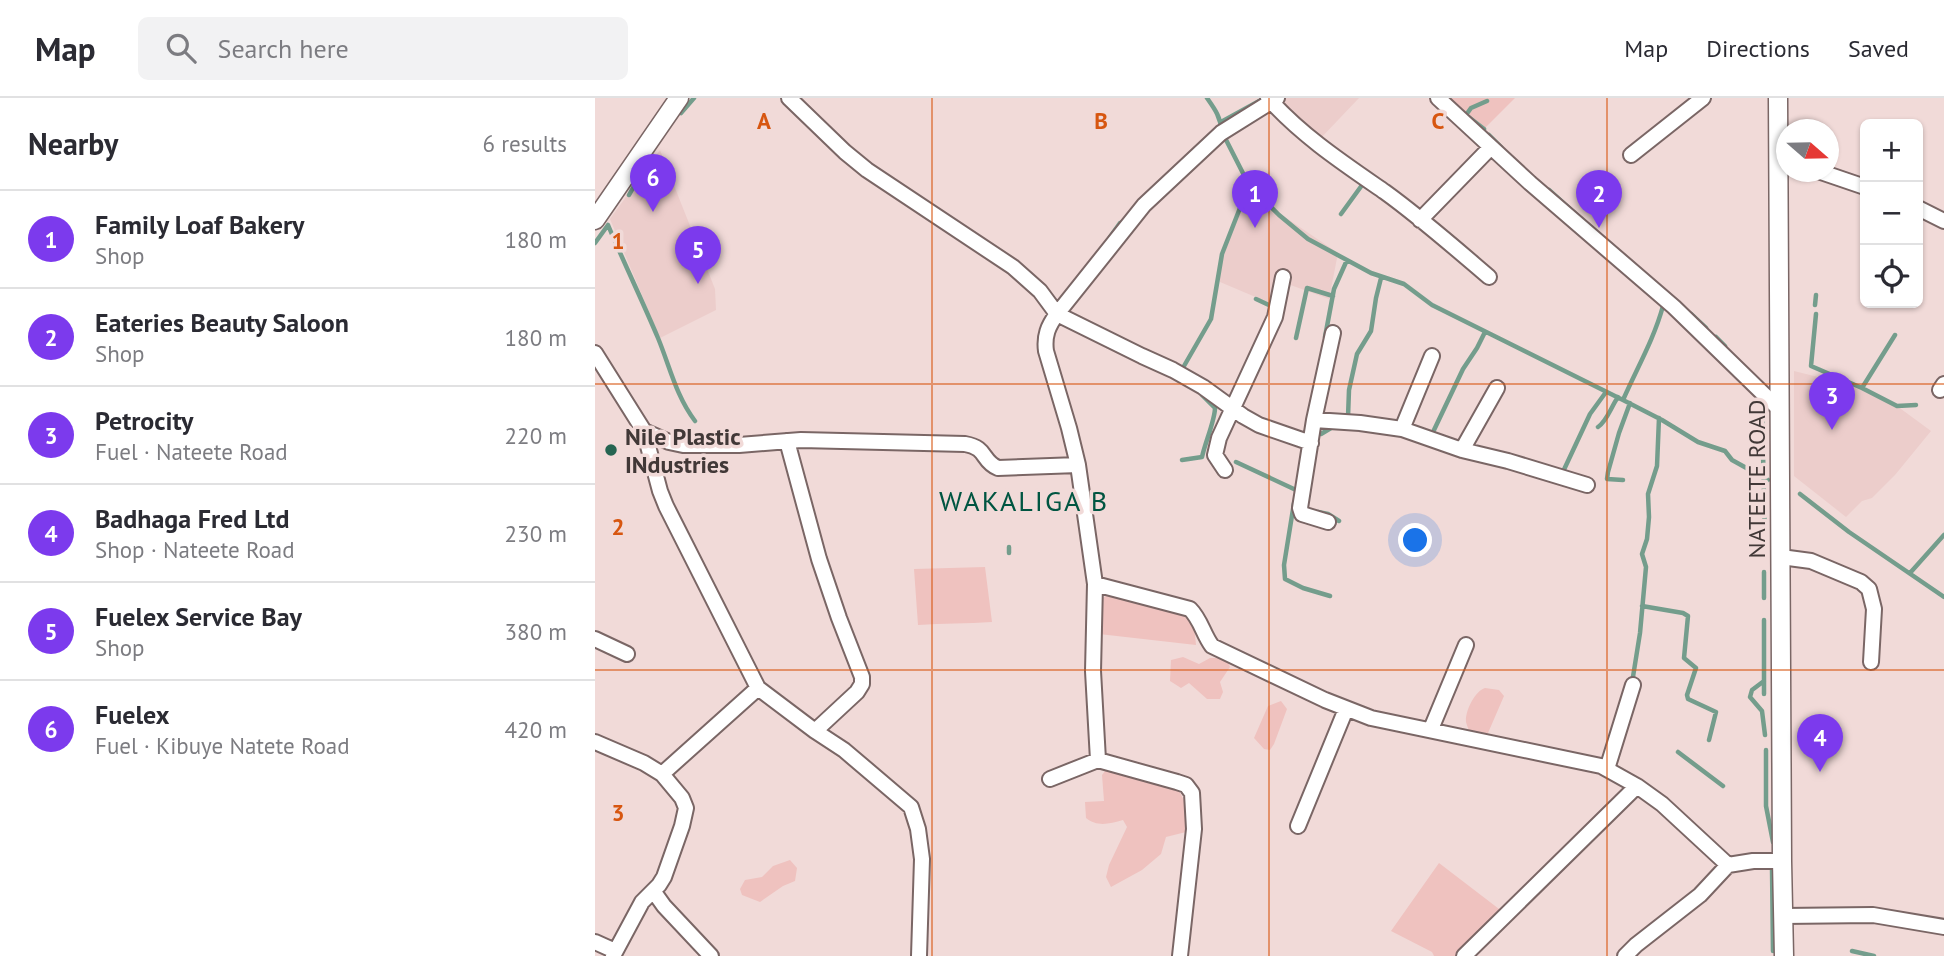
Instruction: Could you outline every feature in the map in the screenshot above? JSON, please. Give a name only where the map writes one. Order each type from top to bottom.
[{"type":"main road","points":[[595,220],[679,98]]},
{"type":"main road","name":"NATEETE ROAD","points":[[1778,98],[1780,119]]},
{"type":"main road","name":"NATEETE ROAD","points":[[1783,182],[1781,557],[1784,956]]},
{"type":"street","points":[[789,98],[867,170],[1013,267],[1040,292],[1057,314],[1173,370],[1259,425],[1311,443]]},
{"type":"street","points":[[1438,98],[1530,183],[1683,316],[1781,411]]},
{"type":"street","points":[[1631,155],[1703,98]]},
{"type":"street","points":[[1098,760],[1093,671],[1095,584],[1078,465],[1045,341],[1047,330],[1057,314],[1144,205],[1225,130],[1272,99],[1294,126],[1383,191],[1489,277]]},
{"type":"street","points":[[1420,220],[1491,147]]},
{"type":"street","points":[[1839,178],[1860,185]]},
{"type":"street","points":[[1923,210],[1944,221]]},
{"type":"street","points":[[1225,470],[1215,455],[1216,448],[1232,408],[1276,317],[1283,277]]},
{"type":"street","points":[[1328,522],[1306,516],[1300,509],[1314,419],[1333,333]]},
{"type":"street","points":[[595,353],[644,431],[666,506],[758,688],[843,750],[911,807],[918,829],[922,859],[919,956]]},
{"type":"street","points":[[1402,429],[1432,356]]},
{"type":"street","points":[[1462,450],[1497,388]]},
{"type":"street","points":[[1314,419],[1402,429],[1462,450],[1490,452],[1587,485]]},
{"type":"street","points":[[644,431],[683,445],[739,445],[787,441],[955,443],[978,447],[991,464],[998,468],[1078,465]]},
{"type":"street","points":[[787,441],[819,559],[862,677],[862,684],[857,692],[815,731]]},
{"type":"street","points":[[1781,557],[1811,561],[1861,582],[1869,589],[1874,609],[1871,662]]},
{"type":"street","points":[[1095,584],[1189,609],[1200,621],[1212,646],[1346,709],[1371,718],[1591,763],[1607,769],[1637,786],[1675,814],[1728,865]]},
{"type":"street","points":[[595,639],[627,654]]},
{"type":"street","points":[[1431,729],[1466,645]]},
{"type":"street","points":[[1607,769],[1633,685]]},
{"type":"street","points":[[662,774],[758,688]]},
{"type":"street","points":[[1298,826],[1346,709]]},
{"type":"street","points":[[595,742],[645,763],[662,774],[682,798],[685,808],[682,826],[659,885],[642,902],[614,954],[595,942]]},
{"type":"street","points":[[1050,779],[1098,760],[1186,785],[1192,793],[1194,829],[1191,873],[1180,956]]},
{"type":"street","points":[[1464,956],[1637,786]]},
{"type":"street","points":[[1625,956],[1637,950],[1700,895],[1728,865],[1753,861],[1782,861]]},
{"type":"street","points":[[653,892],[711,956]]},
{"type":"street","points":[[1783,916],[1873,915],[1944,927]]},
{"type":"shaded area","points":[[1278,98],[1359,98],[1319,140]]},
{"type":"shaded area","points":[[1445,98],[1515,98],[1481,132]]},
{"type":"shaded area","points":[[660,150],[715,289],[716,310],[660,338],[610,219]]},
{"type":"shaded area","points":[[1252,185],[1282,215],[1338,253],[1329,299],[1285,283],[1272,304],[1220,282],[1222,255]]},
{"type":"shaded area","points":[[1794,371],[1862,388],[1897,406],[1931,431],[1895,475],[1872,498],[1862,501],[1846,517],[1794,476]]},
{"type":"shaded area","points":[[985,567],[992,622],[918,625],[914,569]]},
{"type":"shaded area","points":[[1106,596],[1184,611],[1194,625],[1196,645],[1099,634],[1101,599]]},
{"type":"shaded area","points":[[1183,657],[1199,664],[1210,658],[1226,658],[1230,667],[1220,682],[1223,692],[1220,699],[1207,699],[1189,683],[1181,688],[1170,681],[1171,660]]},
{"type":"shaded area","points":[[1485,688],[1499,690],[1504,696],[1488,733],[1470,734],[1466,722],[1467,712],[1474,697]]},
{"type":"shaded area","points":[[1281,701],[1287,709],[1274,744],[1270,750],[1264,749],[1254,738],[1268,706]]},
{"type":"shaded area","points":[[1109,766],[1179,791],[1189,810],[1186,832],[1166,837],[1161,854],[1142,870],[1111,887],[1106,877],[1109,865],[1127,827],[1123,820],[1103,824],[1090,821],[1086,818],[1085,802],[1104,801],[1102,775]]},
{"type":"shaded area","points":[[790,860],[797,868],[795,881],[760,902],[742,895],[740,889],[745,880],[762,877],[773,866]]},
{"type":"shaded area","points":[[1439,863],[1503,912],[1455,956],[1434,956],[1432,952],[1391,931]]},
{"type":"waterway","points":[[681,113],[694,98]]},
{"type":"waterway","points":[[1207,98],[1217,113],[1221,130],[1249,185],[1308,239],[1371,273],[1404,284],[1432,305],[1662,420],[1698,442],[1725,451],[1732,460],[1768,480]]},
{"type":"waterway","points":[[1221,122],[1261,100]]},
{"type":"waterway","points":[[1484,129],[1466,115],[1471,108],[1487,101]]},
{"type":"waterway","points":[[1489,135],[1501,147]]},
{"type":"waterway","points":[[629,195],[638,179]]},
{"type":"waterway","points":[[1341,214],[1365,181]]},
{"type":"waterway","points":[[1184,366],[1211,319],[1222,254],[1249,185]]},
{"type":"waterway","points":[[1549,190],[1579,217]]},
{"type":"waterway","points":[[1110,237],[1120,223],[1125,221]]},
{"type":"waterway","points":[[608,225],[658,338],[678,391],[695,421]]},
{"type":"waterway","points":[[595,243],[608,225]]},
{"type":"waterway","points":[[1325,337],[1334,289],[1347,260]]},
{"type":"waterway","points":[[1351,420],[1348,417],[1349,390],[1357,354],[1371,331],[1381,278]]},
{"type":"waterway","points":[[1296,338],[1307,288],[1333,296]]},
{"type":"waterway","points":[[1815,305],[1816,295]]},
{"type":"waterway","points":[[1256,299],[1271,306],[1270,311]]},
{"type":"waterway","points":[[1623,400],[1655,330],[1662,303]]},
{"type":"waterway","points":[[1691,314],[1706,328]]},
{"type":"waterway","points":[[1816,314],[1811,366],[1862,388]]},
{"type":"waterway","points":[[1434,430],[1463,369],[1485,332]]},
{"type":"waterway","points":[[1895,335],[1862,388],[1897,406],[1916,405]]},
{"type":"waterway","points":[[1716,337],[1725,346]]},
{"type":"waterway","points":[[1561,476],[1590,414],[1606,392]]},
{"type":"waterway","points":[[1182,460],[1202,457],[1215,408],[1202,395]]},
{"type":"waterway","points":[[1598,427],[1618,397]]},
{"type":"waterway","points":[[1623,480],[1607,479],[1630,403]]},
{"type":"waterway","points":[[1762,409],[1764,497]]},
{"type":"waterway","points":[[1632,683],[1646,567],[1642,554],[1647,539],[1648,494],[1657,466],[1659,418]]},
{"type":"waterway","points":[[1315,433],[1321,434],[1336,425]]},
{"type":"waterway","points":[[1236,462],[1296,490]]},
{"type":"waterway","points":[[1800,494],[1849,532],[1944,597]]},
{"type":"waterway","points":[[1294,503],[1284,565],[1285,579],[1330,596]]},
{"type":"waterway","points":[[1764,525],[1765,510]]},
{"type":"waterway","points":[[1318,512],[1328,514],[1339,521]]},
{"type":"waterway","points":[[1910,573],[1944,535]]},
{"type":"waterway","points":[[1009,547],[1009,553]]},
{"type":"waterway","points":[[1764,572],[1764,598]]},
{"type":"waterway","points":[[1642,606],[1688,616],[1684,658],[1696,668],[1687,695],[1688,699],[1716,712],[1709,740]]},
{"type":"waterway","points":[[1764,620],[1764,694]]},
{"type":"waterway","points":[[1764,681],[1752,690],[1750,697],[1762,711],[1765,735]]},
{"type":"waterway","points":[[1766,750],[1766,806],[1773,842]]},
{"type":"waterway","points":[[1678,752],[1723,786]]},
{"type":"waterway","points":[[1772,868],[1773,951]]},
{"type":"waterway","points":[[1852,951],[1874,956]]},
{"type":"place","name":"Fuelex","points":[[653,212]]},
{"type":"place","name":"Family Loaf Bakery","points":[[1255,228]]},
{"type":"place","name":"Eateries Beauty Saloon","points":[[1599,228]]},
{"type":"place","name":"Fuelex Service Bay","points":[[698,284]]},
{"type":"place","name":"Petrocity","points":[[1832,430]]},
{"type":"place","name":"Nile Plastic INdustries","points":[[611,450]]},
{"type":"place","name":"Badhaga Fred Ltd","points":[[1820,772]]},
{"type":"district","name":"WAKALIGA B","points":[[1024,500]]}]
